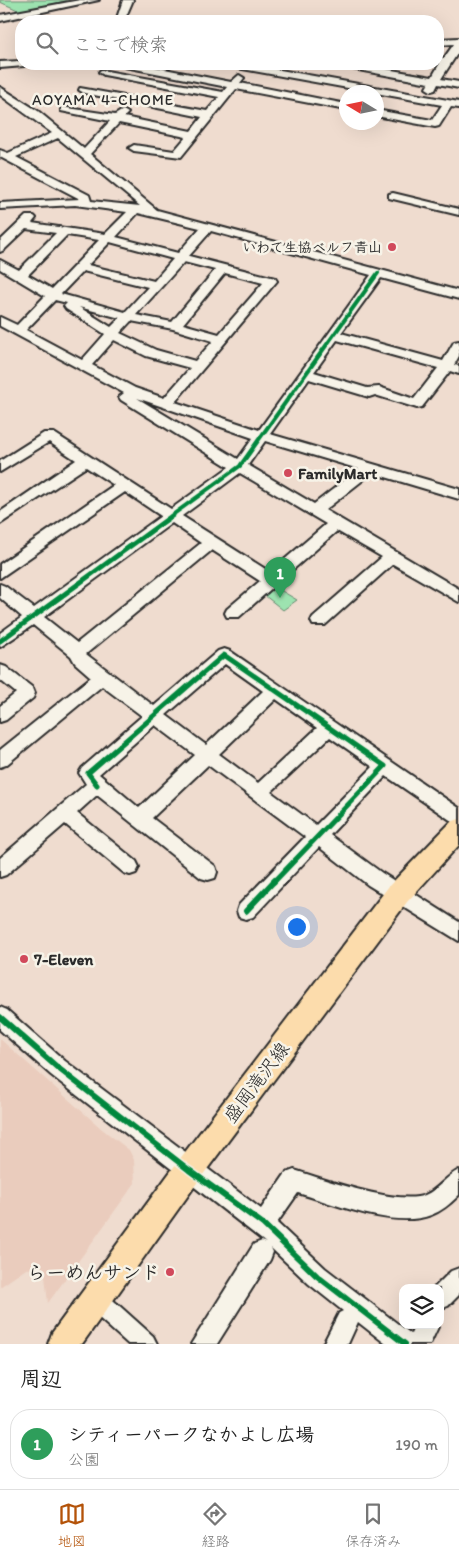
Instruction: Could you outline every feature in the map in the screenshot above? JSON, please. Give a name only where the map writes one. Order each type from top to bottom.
[{"type":"main road","name":"盛岡滝沢線","points":[[63,1344],[189,1170],[398,894],[459,829]]},
{"type":"street","points":[[16,15],[94,0]]},
{"type":"street","points":[[122,15],[128,0]]},
{"type":"street","points":[[8,7],[22,14]]},
{"type":"street","points":[[0,18],[15,15]]},
{"type":"street","points":[[444,42],[459,42]]},
{"type":"street","points":[[444,59],[459,42]]},
{"type":"street","points":[[0,65],[15,64]]},
{"type":"street","points":[[156,70],[233,85],[321,106],[339,107]]},
{"type":"street","points":[[134,148],[177,155],[246,70]]},
{"type":"street","points":[[265,70],[459,105]]},
{"type":"street","points":[[321,106],[349,70]]},
{"type":"street","points":[[379,70],[459,85]]},
{"type":"street","points":[[425,99],[439,70]]},
{"type":"street","points":[[104,72],[225,95]]},
{"type":"street","points":[[84,154],[153,82]]},
{"type":"street","points":[[0,90],[60,133],[153,212]]},
{"type":"street","points":[[84,90],[209,115]]},
{"type":"street","points":[[384,114],[435,124],[448,103]]},
{"type":"street","points":[[65,109],[193,135]]},
{"type":"street","points":[[4,155],[60,133]]},
{"type":"street","points":[[4,155],[86,197],[86,203]]},
{"type":"street","points":[[393,196],[459,212]]},
{"type":"street","points":[[0,248],[46,203]]},
{"type":"street","points":[[0,206],[86,203],[153,212],[459,296]]},
{"type":"street","points":[[18,331],[136,209]]},
{"type":"street","points":[[23,225],[108,238],[270,281],[166,404]]},
{"type":"street","points":[[83,367],[208,227]]},
{"type":"street","points":[[20,276],[64,232]]},
{"type":"street","points":[[0,264],[53,295],[113,334],[151,353],[198,366]]},
{"type":"street","points":[[80,267],[157,285]]},
{"type":"street","points":[[175,326],[223,268]]},
{"type":"street","points":[[0,641],[240,466],[378,273]]},
{"type":"street","points":[[53,295],[128,318],[175,326],[221,339]]},
{"type":"street","points":[[0,321],[130,391],[262,436],[459,494]]},
{"type":"street","points":[[334,335],[453,368]]},
{"type":"street","points":[[306,374],[369,394],[374,390],[417,404],[453,368],[459,346]]},
{"type":"street","points":[[130,391],[125,396],[459,596]]},
{"type":"street","points":[[0,467],[49,436],[270,580]]},
{"type":"street","points":[[0,519],[86,460]]},
{"type":"street","points":[[315,510],[370,468]]},
{"type":"street","points":[[0,572],[125,485]]},
{"type":"street","points":[[233,613],[337,523]]},
{"type":"street","points":[[77,652],[212,542]]},
{"type":"street","points":[[319,621],[393,556]]},
{"type":"street","points":[[0,590],[77,652],[81,659],[102,677],[398,894],[459,932]]},
{"type":"street","points":[[208,872],[97,785],[88,773],[224,655],[459,818]]},
{"type":"street","points":[[0,670],[27,693],[0,714]]},
{"type":"street","points":[[0,760],[102,677]]},
{"type":"street","points":[[140,818],[274,690]]},
{"type":"street","points":[[259,793],[329,728]]},
{"type":"street","points":[[246,911],[384,766]]},
{"type":"street","points":[[0,868],[97,785]]},
{"type":"street","points":[[64,813],[130,867]]},
{"type":"street","points":[[0,1017],[58,1068],[189,1170],[263,1224],[317,1276],[405,1344]]},
{"type":"street","points":[[263,1224],[294,1181],[371,1203],[409,1209],[429,1205],[459,1181]]},
{"type":"street","points":[[203,1344],[262,1252]]},
{"type":"street","points":[[444,1294],[459,1279]]},
{"type":"street","points":[[96,1300],[145,1344]]},
{"type":"street","points":[[335,1344],[347,1321]]},
{"type":"street","points":[[418,1344],[425,1329]]},
{"type":"shaded area","points":[[0,1039],[102,1129],[129,1150],[134,1160],[135,1183],[48,1303],[44,1267],[26,1269],[0,1287]]},
{"type":"green space","points":[[0,0],[70,0],[20,11],[0,2]]},
{"type":"green space","points":[[275,587],[297,600],[283,610],[264,595]]},
{"type":"cycle path","points":[[0,641],[240,466],[378,273]]},
{"type":"cycle path","points":[[97,785],[88,773],[224,655],[385,766],[246,911]]},
{"type":"cycle path","points":[[0,1017],[58,1068],[189,1170],[263,1224],[317,1276],[405,1344]]},
{"type":"place","name":"いわて生協ベルフ青山","points":[[392,247]]},
{"type":"place","name":"FamilyMart","points":[[288,473]]},
{"type":"place","name":"シティーパークなかよし広場","points":[[280,598]]},
{"type":"place","name":"7-Eleven","points":[[24,959]]},
{"type":"place","name":"らーめんサンド","points":[[170,1272]]},
{"type":"district","name":"AOYAMA 4-CHOME","points":[[103,100]]}]
